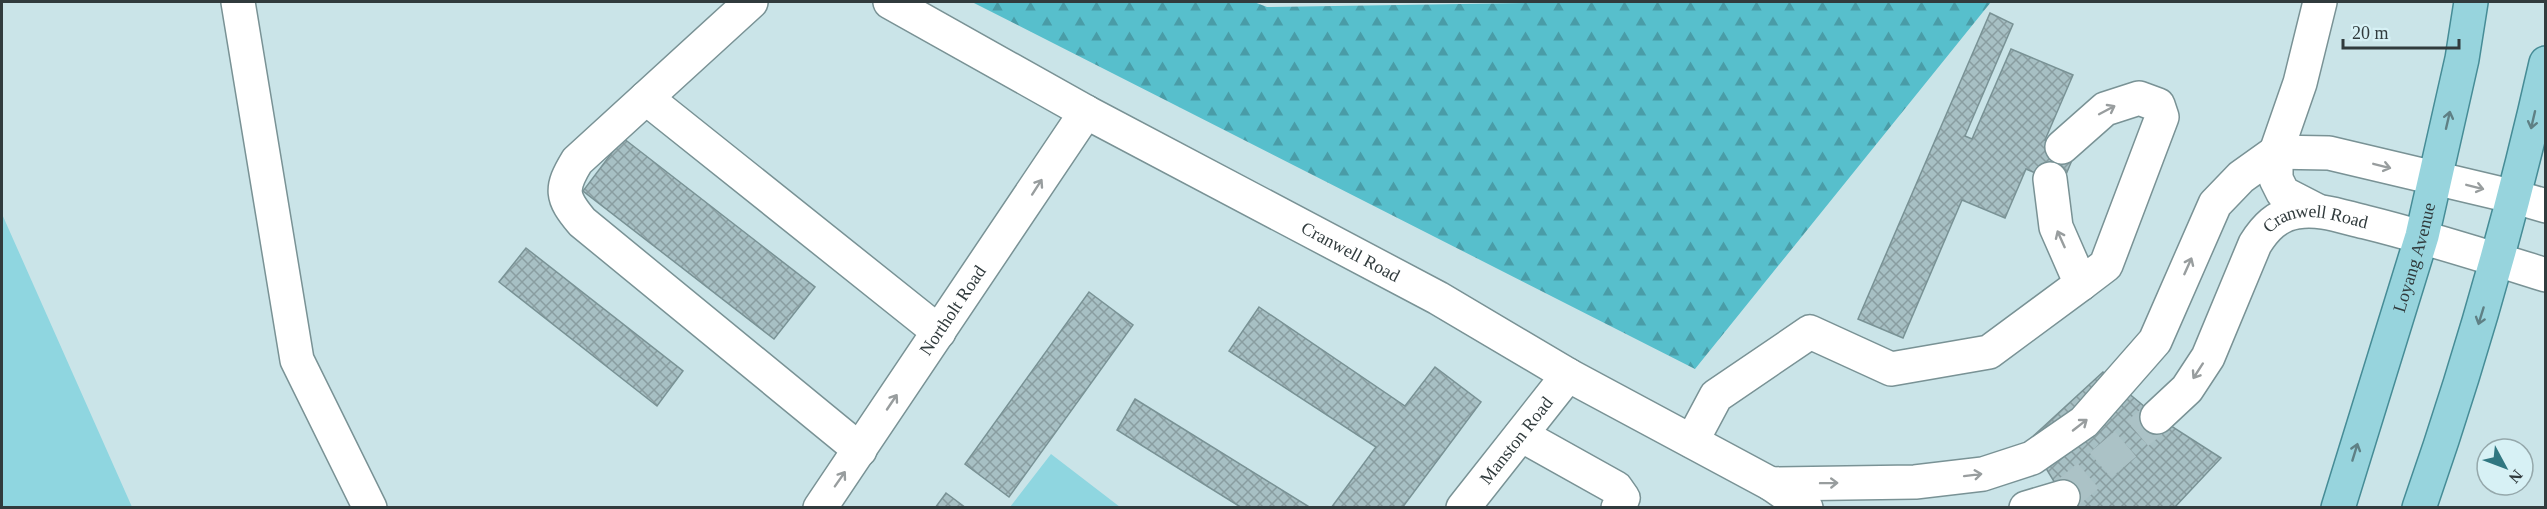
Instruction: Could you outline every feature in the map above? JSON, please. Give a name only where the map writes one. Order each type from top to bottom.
[{"type":"main road","name":"Loyang Avenue","points":[[2338,507],[2421,236],[2462,59],[2471,2]]},
{"type":"main road","points":[[2420,507],[2447,428],[2515,197],[2546,63]]},
{"type":"street","points":[[238,2],[297,360],[370,507]]},
{"type":"street","points":[[751,2],[577,160],[566,179],[564,194],[569,207],[582,222],[860,450]]},
{"type":"street","name":"Cranwell Road","points":[[890,2],[1086,112],[1437,298],[1568,375],[1771,484],[1806,507]]},
{"type":"street","points":[[2316,210],[2283,193],[2276,179],[2276,152],[2300,82],[2320,2]]},
{"type":"street","points":[[646,98],[939,332]]},
{"type":"street","points":[[1692,441],[1716,396],[1810,332],[1891,369],[1989,352],[2106,265],[2162,117],[2158,105],[2139,98],[2105,109],[2062,147]]},
{"type":"street","name":"Northolt Road","points":[[820,507],[1086,112]]},
{"type":"street","points":[[1771,484],[1915,482],[1983,474],[2032,458],[2084,422],[2155,341],[2215,204],[2241,177],[2276,152],[2302,150],[2329,153],[2435,177],[2546,206]]},
{"type":"street","points":[[2050,179],[2056,227],[2081,284]]},
{"type":"street","name":"Cranwell Road","points":[[2157,417],[2187,389],[2208,357],[2255,244],[2265,229],[2280,218],[2295,212],[2316,210],[2421,236],[2546,275]]},
{"type":"street","name":"Manston Road","points":[[1463,507],[1568,375]]},
{"type":"street","points":[[1521,435],[1616,488],[1623,498],[1618,507]]},
{"type":"street","points":[[2025,507],[2060,502]]},
{"type":"shaded area","points":[[2,214],[132,507],[2,507]]},
{"type":"shaded area","points":[[1051,454],[1120,507],[1010,507]]},
{"type":"green space","points":[[972,2],[1254,2],[1267,7],[1593,2],[1991,2],[1695,369]]},
{"type":"building","points":[[1990,13],[2013,24],[1965,136],[1972,139],[2011,49],[2073,75],[2045,140],[2075,153],[2062,184],[2026,169],[2005,218],[1962,200],[1903,338],[1858,319]]},
{"type":"building","points":[[623,138],[815,287],[774,339],[583,191]]},
{"type":"building","points":[[526,248],[683,371],[657,406],[499,282]]},
{"type":"building","points":[[1089,292],[1133,325],[1009,497],[965,464]]},
{"type":"building","points":[[1259,307],[1405,406],[1435,367],[1481,402],[1402,508],[1331,508],[1376,447],[1229,351]]},
{"type":"building","points":[[2103,372],[2157,417],[2221,458],[2174,508],[2070,508],[2029,440]]},
{"type":"building","points":[[1135,399],[1311,508],[1242,508],[1117,430]]},
{"type":"building","points":[[946,493],[966,508],[935,508]]},
{"type":"tunnel","points":[[2063,497],[2157,417]]}]
